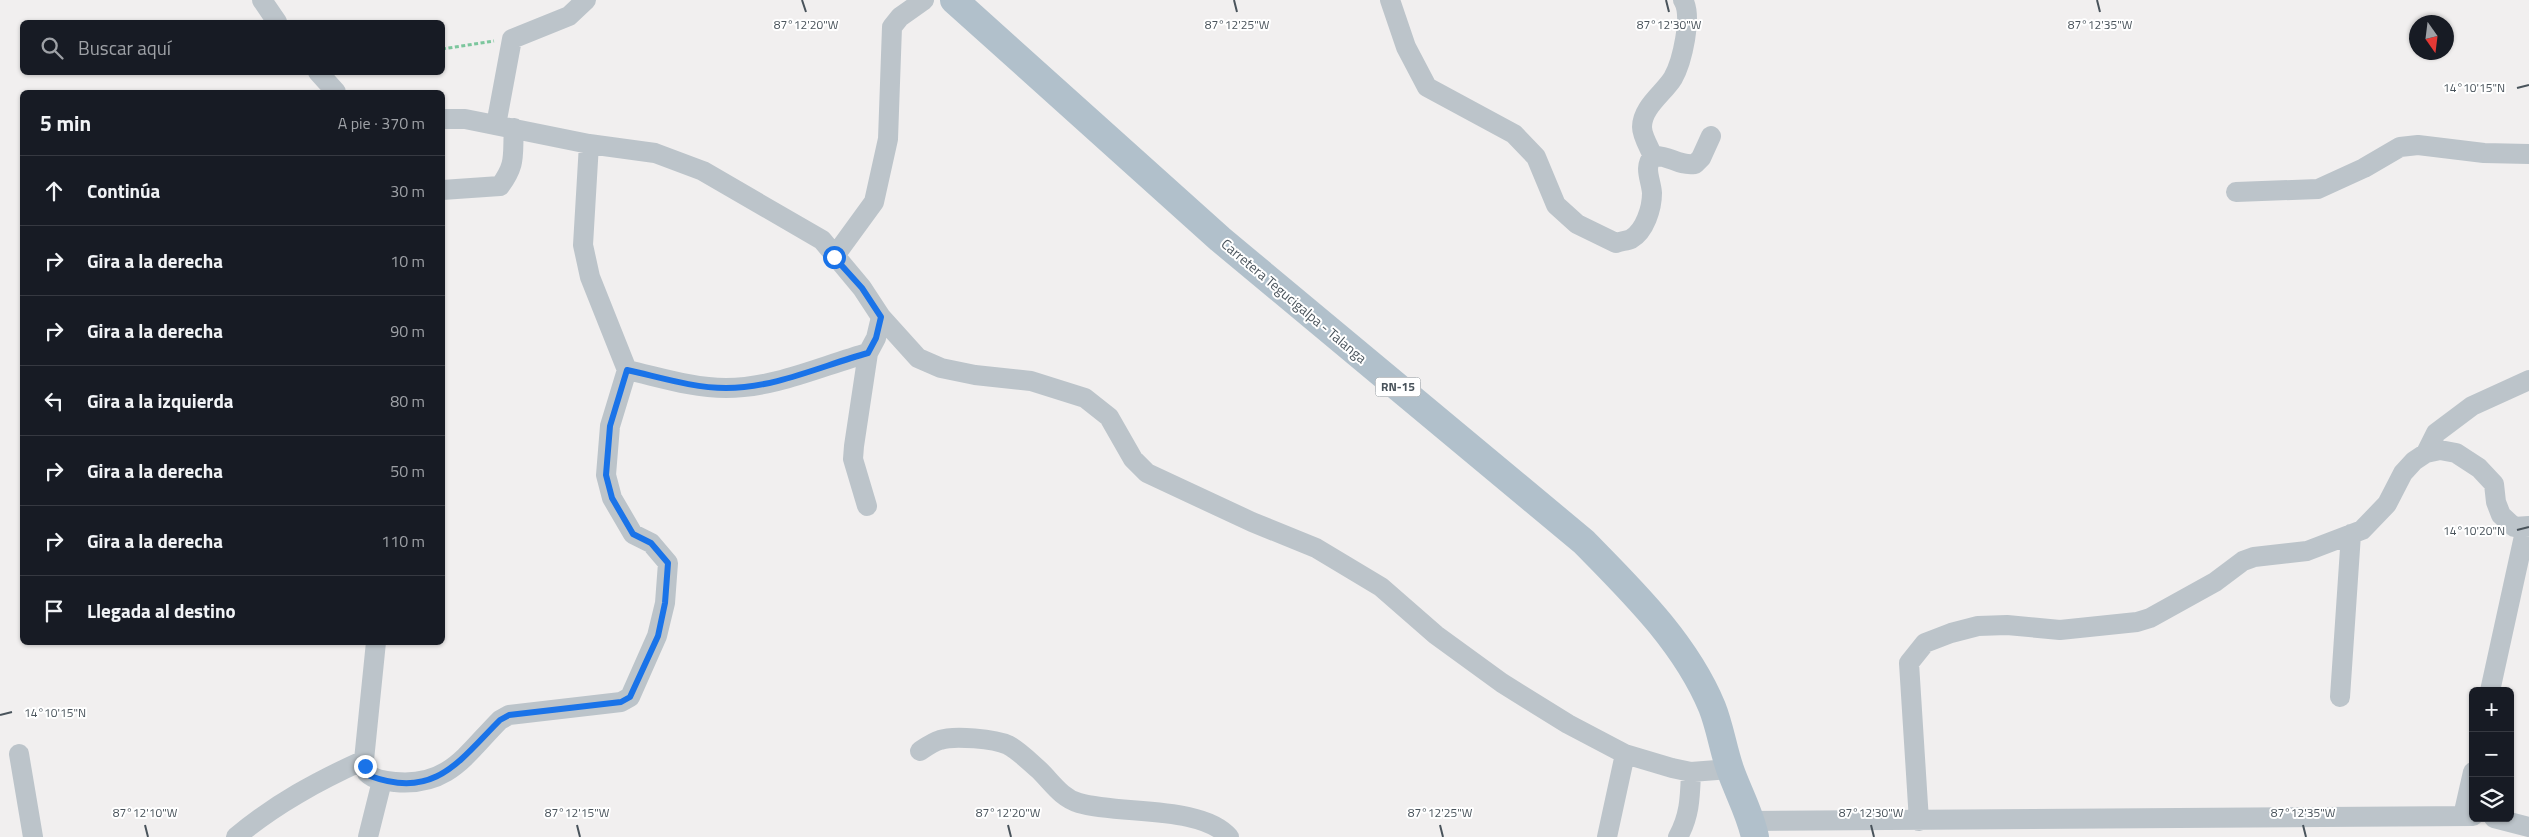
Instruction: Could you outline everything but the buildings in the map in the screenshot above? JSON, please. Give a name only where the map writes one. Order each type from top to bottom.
[{"type":"main road","name":"Carretera Tegucigalpa - Talanga","points":[[954,0],[1220,239],[1584,542],[1634,593],[1686,656],[1712,707],[1730,769],[1753,829]]},
{"type":"street","points":[[262,0],[276,20]]},
{"type":"street","points":[[445,190],[480,189],[500,186],[510,173],[514,154],[505,126],[512,39],[569,16],[586,0]]},
{"type":"street","points":[[834,257],[874,202],[888,139],[892,27],[900,17],[924,0]]},
{"type":"street","points":[[1390,0],[1399,20],[1406,47],[1427,87],[1514,134],[1536,157],[1556,206],[1577,224],[1616,243],[1631,239],[1641,231],[1649,212],[1652,194],[1647,169],[1648,162],[1653,156]]},
{"type":"street","points":[[1653,156],[1642,128],[1644,116],[1673,78],[1688,18],[1687,7],[1683,0]]},
{"type":"street","points":[[321,75],[334,90]]},
{"type":"street","points":[[445,119],[505,126],[589,144],[655,153],[703,171],[822,240],[834,257],[862,288],[881,317],[918,358],[941,368],[975,375],[1031,381],[1085,398],[1108,417],[1133,459],[1147,473],[1252,522],[1316,548],[1381,587],[1436,635],[1502,682],[1568,724],[1625,754],[1691,772],[1730,769]]},
{"type":"street","points":[[1653,156],[1661,156],[1683,165],[1695,164],[1701,158],[1711,136]]},
{"type":"street","points":[[376,645],[364,760],[366,772],[382,781],[415,784],[432,780],[451,770],[500,720],[509,715],[621,702],[630,697],[658,636],[665,603],[668,563],[651,543],[633,534],[612,498],[606,475],[610,426],[627,370],[590,277],[583,245],[589,144]]},
{"type":"street","points":[[2236,192],[2318,190],[2364,168],[2400,147],[2418,145],[2484,153],[2529,154]]},
{"type":"street","points":[[867,506],[853,460],[855,426],[863,392],[868,353],[876,338],[881,317]]},
{"type":"street","points":[[627,370],[698,385],[726,388],[763,384],[868,353]]},
{"type":"street","points":[[2426,453],[2436,433],[2472,406],[2529,380]]},
{"type":"street","points":[[1919,821],[1909,663],[1926,643],[1950,633],[1978,626],[2007,625],[2060,630],[2137,622],[2150,618],[2215,582],[2243,561],[2254,557],[2307,550],[2362,530],[2387,504],[2403,474],[2414,461],[2426,453],[2440,450],[2456,454],[2479,468],[2494,484],[2496,502],[2502,515],[2514,527],[2528,526],[2491,687]]},
{"type":"street","points":[[2340,697],[2352,534]]},
{"type":"street","points":[[920,751],[940,739],[971,738],[1008,745],[1038,770],[1061,793],[1077,802],[1104,808],[1145,811],[1208,822],[1221,828],[1229,837]]},
{"type":"street","points":[[19,754],[33,837]]},
{"type":"street","points":[[1607,837],[1625,754]]},
{"type":"street","points":[[236,837],[258,818],[310,785],[364,760]]},
{"type":"street","points":[[1687,831],[1691,772]]},
{"type":"street","points":[[1753,829],[1919,821],[1951,829],[2468,816],[2472,777]]},
{"type":"street","points":[[368,837],[382,781]]},
{"type":"street","points":[[2510,822],[2529,827]]},
{"type":"path","points":[[445,49],[512,39]]},
{"type":"route","points":[[365,766],[366,772],[370,776],[382,781],[415,784],[432,780],[451,770],[500,720],[509,715],[621,702],[630,697],[658,636],[665,603],[668,563],[651,543],[633,534],[612,498],[606,475],[610,426],[627,370],[698,385],[726,388],[763,384],[797,376],[832,363],[868,353],[876,338],[881,317],[862,288],[834,257]]}]
